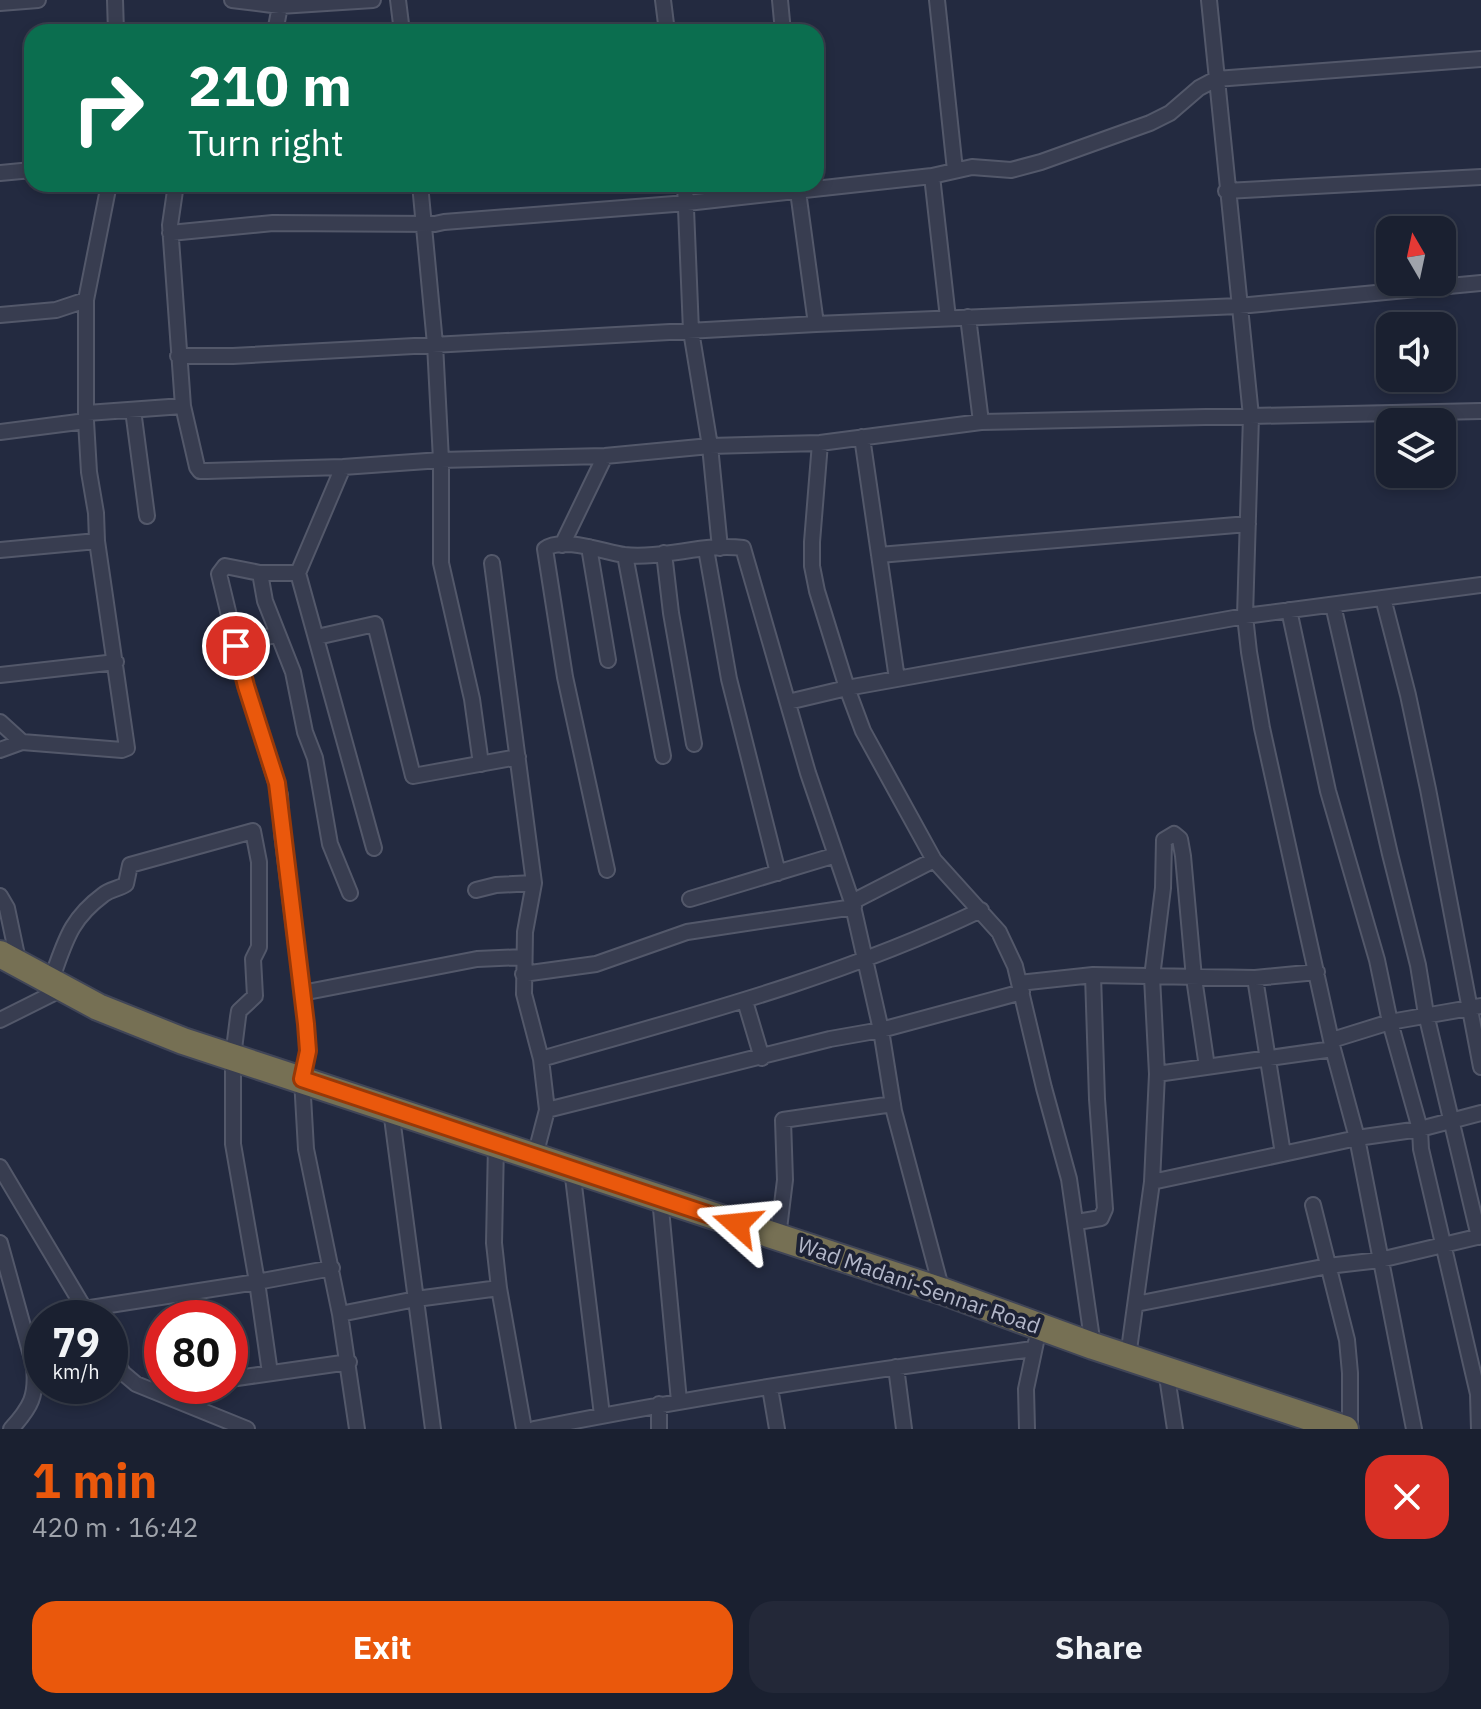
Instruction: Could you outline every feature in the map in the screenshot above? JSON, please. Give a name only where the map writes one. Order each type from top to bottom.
[{"type":"highway","name":"Wad Madani-Sennar Road","points":[[9,960],[56,986],[135,1022],[233,1057],[942,1291],[1037,1338],[1093,1346],[1309,1423],[1348,1429]]},
{"type":"street","points":[[0,3],[38,0]]},
{"type":"street","points":[[115,0],[116,24]]},
{"type":"street","points":[[232,0],[280,6],[373,0]]},
{"type":"street","points":[[398,0],[401,24]]},
{"type":"street","points":[[663,0],[666,24]]},
{"type":"street","points":[[780,0],[782,24]]},
{"type":"street","points":[[937,0],[955,170]]},
{"type":"street","points":[[1209,0],[1251,416],[1245,616],[1262,728],[1332,1044],[1357,1138],[1414,1429]]},
{"type":"street","points":[[277,24],[280,6]]},
{"type":"street","points":[[824,185],[932,176],[972,167],[1011,170],[1041,162],[1150,123],[1170,113],[1199,88],[1216,79],[1481,59]]},
{"type":"street","points":[[0,173],[24,171]]},
{"type":"street","points":[[932,176],[948,318]]},
{"type":"street","points":[[1226,191],[1481,177]]},
{"type":"street","points":[[0,750],[22,742],[127,748],[97,541],[89,472],[87,417],[86,300],[107,192]]},
{"type":"street","points":[[175,192],[170,233],[178,356],[183,406],[200,471],[605,456],[710,446],[820,443],[981,422],[1481,411]]},
{"type":"street","points":[[421,192],[435,344],[441,460],[441,563],[472,699],[481,764]]},
{"type":"street","points":[[686,192],[691,331],[710,446],[713,549],[729,679],[778,873]]},
{"type":"street","points":[[170,233],[273,223],[424,225],[687,203],[763,192]]},
{"type":"street","points":[[798,192],[816,324]]},
{"type":"street","points":[[178,356],[233,356],[816,324],[1239,306],[1481,283]]},
{"type":"street","points":[[0,315],[56,310],[86,300]]},
{"type":"street","points":[[968,317],[981,422]]},
{"type":"street","points":[[0,432],[133,410],[183,406]]},
{"type":"street","points":[[133,410],[147,516]]},
{"type":"street","points":[[862,437],[897,679]]},
{"type":"street","points":[[820,443],[812,566],[817,591],[863,731],[934,860],[981,910],[1008,948],[1069,1179],[1093,1346]]},
{"type":"street","points":[[562,545],[605,456]]},
{"type":"street","points":[[343,467],[298,573],[374,848]]},
{"type":"street","points":[[879,555],[1248,524]]},
{"type":"street","points":[[0,550],[97,541]]},
{"type":"street","points":[[607,870],[565,677],[545,549],[562,545],[589,547],[625,555],[743,548],[808,773],[853,904],[881,1030],[893,1104],[942,1291]]},
{"type":"street","points":[[589,547],[608,660]]},
{"type":"street","points":[[664,553],[694,744]]},
{"type":"street","points":[[625,555],[663,756]]},
{"type":"street","points":[[492,563],[534,883],[525,932],[523,974],[526,1006],[541,1059],[547,1110],[535,1156]]},
{"type":"street","points":[[298,573],[260,573],[225,566],[219,574],[246,686],[277,783],[308,1051],[302,1079],[306,1149],[332,1268],[357,1429]]},
{"type":"street","points":[[260,573],[265,601],[293,672],[305,732],[315,758],[330,844],[350,893]]},
{"type":"street","points":[[788,702],[847,688],[1245,616],[1481,585]]},
{"type":"street","points":[[1383,598],[1408,695],[1475,1007],[1481,1067]]},
{"type":"street","points":[[1136,1304],[1328,1266],[1380,1260],[1480,1237],[1450,1121],[1418,965],[1333,605]]},
{"type":"street","points":[[1289,610],[1328,791],[1377,960],[1390,1022],[1420,1129],[1421,1149],[1478,1394],[1479,1429]]},
{"type":"street","points":[[317,637],[375,624],[413,776],[518,757]]},
{"type":"street","points":[[236,646],[277,634]]},
{"type":"street","points":[[0,675],[116,662]]},
{"type":"street","points":[[0,722],[22,742]]},
{"type":"street","points":[[0,1020],[56,986],[72,925],[105,892],[126,884],[130,865],[253,831],[259,862],[259,947],[253,959],[253,1000],[239,1011],[233,1057],[233,1144],[270,1373]]},
{"type":"street","points":[[1128,1357],[1152,1182],[1157,1074],[1152,977],[1163,888],[1164,840],[1174,834],[1180,839],[1183,856],[1194,978],[1207,1067]]},
{"type":"street","points":[[690,899],[836,855]]},
{"type":"street","points":[[523,974],[596,964],[687,932],[853,904],[934,860]]},
{"type":"street","points":[[476,890],[496,885],[534,883]]},
{"type":"street","points":[[0,896],[7,908],[9,960]]},
{"type":"street","points":[[541,1059],[745,1001],[867,961],[981,910]]},
{"type":"street","points":[[302,993],[477,959],[524,957]]},
{"type":"street","points":[[547,1110],[830,1039],[881,1030],[1020,988],[1093,975],[1255,978],[1317,972]]},
{"type":"street","points":[[1077,1222],[1101,1218],[1105,1209],[1093,975]]},
{"type":"street","points":[[1255,978],[1283,1154]]},
{"type":"street","points":[[745,1001],[762,1058]]},
{"type":"street","points":[[1157,1074],[1267,1058],[1332,1044],[1390,1022],[1475,1007]]},
{"type":"street","points":[[778,1237],[785,1180],[783,1120],[893,1104]]},
{"type":"street","points":[[391,1110],[433,1429]]},
{"type":"street","points":[[1152,1182],[1357,1138],[1420,1129],[1481,1113]]},
{"type":"street","points":[[496,1144],[494,1243],[524,1429]]},
{"type":"street","points":[[0,1167],[79,1300]]},
{"type":"street","points":[[572,1169],[602,1415]]},
{"type":"street","points":[[660,1198],[679,1401]]},
{"type":"street","points":[[1313,1205],[1349,1355],[1348,1429]]},
{"type":"street","points":[[0,1243],[36,1383],[35,1396],[11,1429]]},
{"type":"street","points":[[128,1306],[332,1268]]},
{"type":"street","points":[[340,1314],[416,1299],[499,1288]]},
{"type":"street","points":[[534,1429],[659,1404],[896,1367],[1037,1338],[1026,1389],[1027,1429]]},
{"type":"street","points":[[248,1376],[349,1362]]},
{"type":"street","points":[[896,1367],[904,1429]]},
{"type":"street","points":[[1166,1370],[1175,1429]]},
{"type":"street","points":[[770,1388],[777,1429]]},
{"type":"street","points":[[185,1404],[247,1429]]},
{"type":"street","points":[[659,1404],[659,1429]]},
{"type":"route","points":[[236,646],[280,795],[306,1024],[308,1051],[302,1079],[737,1224]]}]
